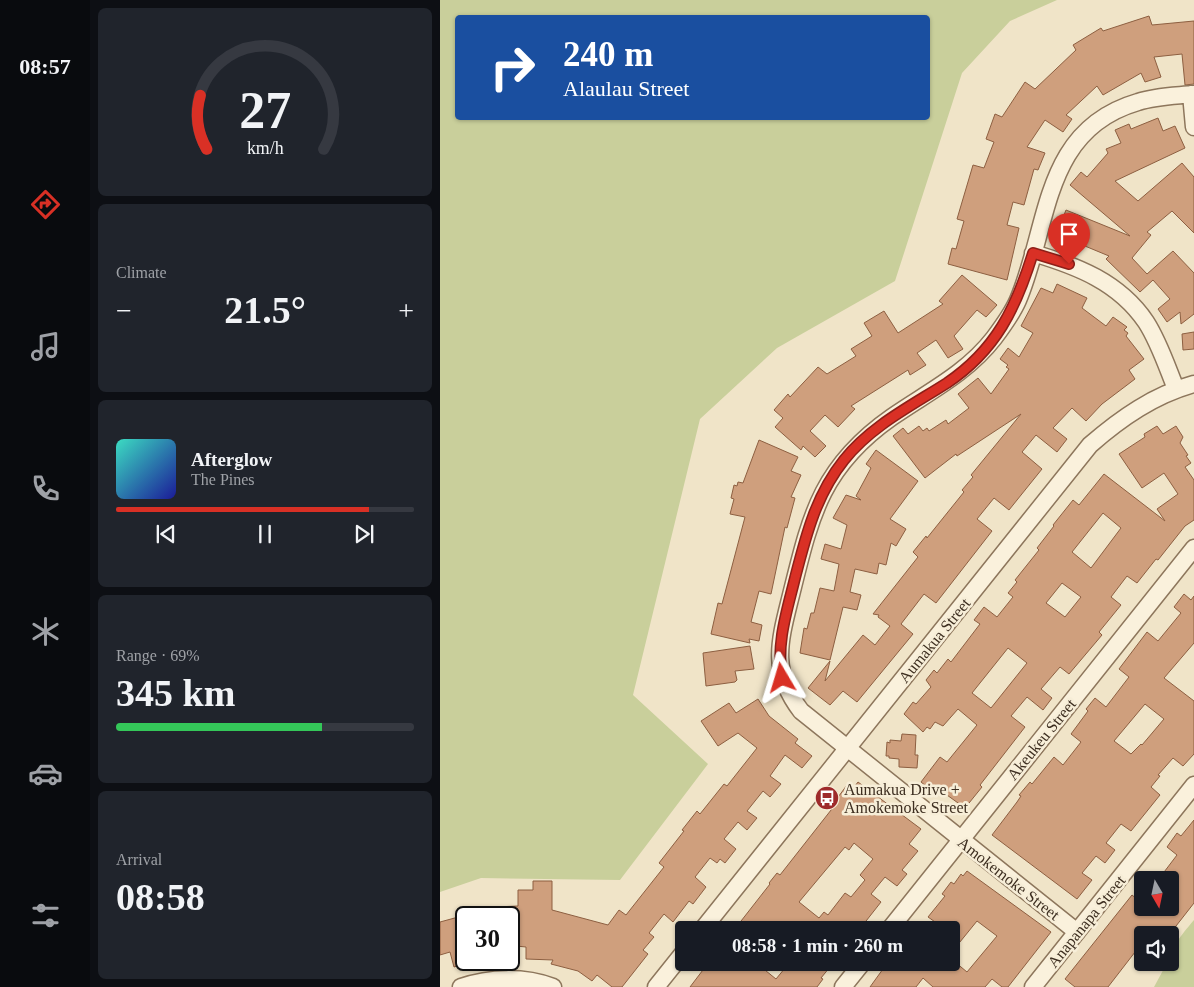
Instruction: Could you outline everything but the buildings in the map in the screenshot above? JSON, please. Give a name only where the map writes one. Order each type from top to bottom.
[{"type":"street","points":[[1193,94],[1194,127]]},
{"type":"street","name":"Amokemoke Street","points":[[1077,932],[801,711],[788,690],[781,671],[779,653],[782,628],[809,523],[830,478],[860,443],[892,417],[948,382],[981,353],[1006,321],[1017,302],[1058,171],[1065,158],[1087,131],[1118,109],[1160,97],[1193,94]]},
{"type":"street","points":[[1033,253],[1088,272],[1122,296],[1146,322],[1176,389]]},
{"type":"street","name":"Aumakua Street","points":[[709,921],[1090,445],[1127,415],[1176,389],[1194,384]]},
{"type":"street","name":"Akeukeu Street","points":[[895,921],[1194,548]]},
{"type":"street","name":"Anapanapa Street","points":[[1033,987],[1194,785]]},
{"type":"street","points":[[656,987],[675,963]]},
{"type":"street","points":[[843,987],[856,971]]},
{"type":"street","points":[[461,987],[502,979],[532,981],[553,987]]},
{"type":"green space","points":[[440,0],[1057,0],[1010,21],[962,73],[895,281],[777,348],[700,419],[633,695],[708,764],[620,880],[481,878],[440,892]]},
{"type":"green space","points":[[1194,920],[1194,987],[1154,987],[1163,971],[1179,971],[1179,939]]},
{"type":"place","name":"Aumakua Drive + Amokemoke Street","points":[[827,798]]},
{"type":"route","points":[[782,678],[779,663],[782,628],[809,523],[830,478],[860,443],[876,429],[948,382],[981,353],[994,338],[1017,302],[1033,253],[1069,264]]}]
